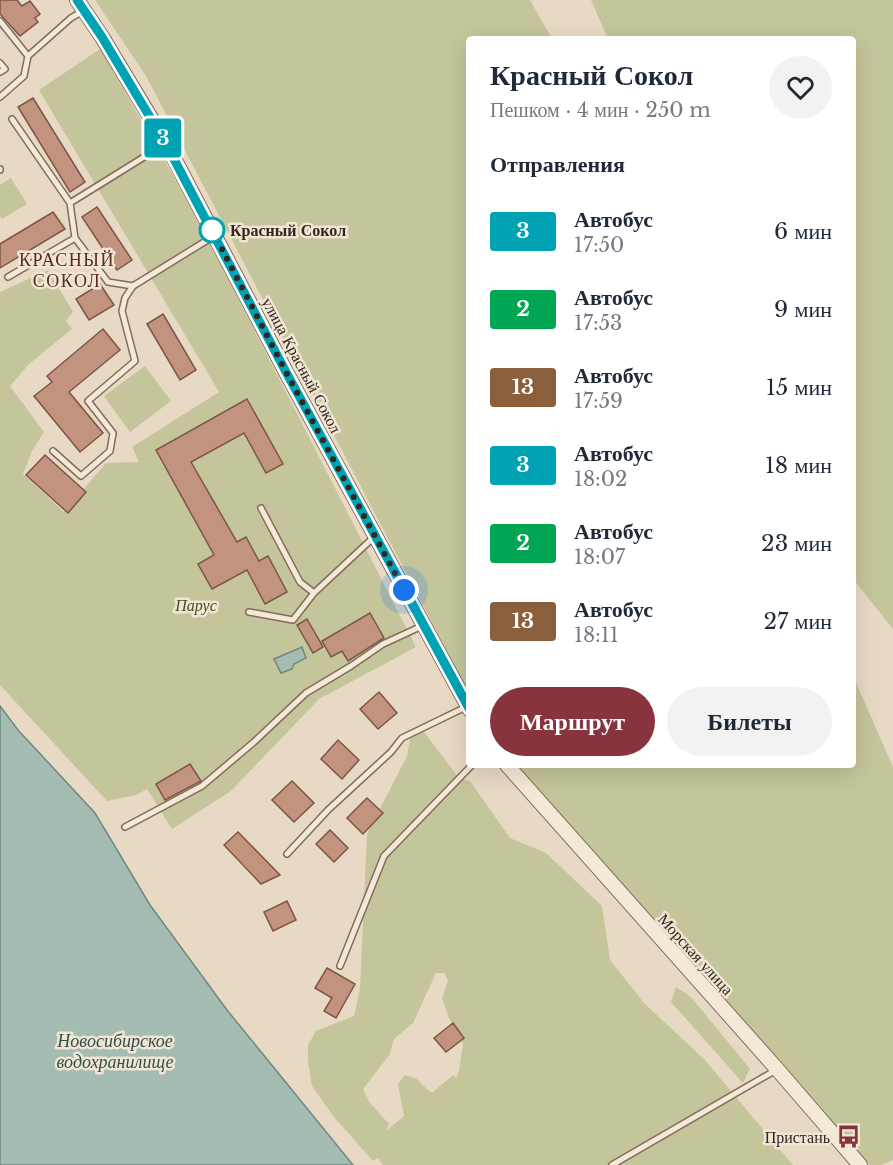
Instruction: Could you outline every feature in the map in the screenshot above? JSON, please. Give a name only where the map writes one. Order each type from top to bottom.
[{"type":"street","name":"улица Красный Сокол","points":[[80,5],[102,37],[166,144],[286,372],[466,704]]},
{"type":"street","name":"Морская улица","points":[[510,768],[860,1165]]},
{"type":"lane","points":[[0,97],[24,76],[28,56],[70,18],[80,5]]},
{"type":"lane","points":[[0,21],[28,56]]},
{"type":"lane","points":[[0,63],[4,69],[0,72]]},
{"type":"lane","points":[[12,119],[70,203],[75,238],[108,282],[133,286]]},
{"type":"lane","points":[[70,203],[166,144]]},
{"type":"lane","points":[[53,451],[81,476],[110,451],[113,433],[87,401],[135,361],[122,311],[125,298],[133,286],[215,235]]},
{"type":"lane","points":[[8,278],[75,238]]},
{"type":"lane","points":[[261,508],[300,582],[314,593]]},
{"type":"lane","points":[[249,612],[294,620],[314,593],[375,536]]},
{"type":"lane","points":[[125,827],[202,786],[254,742],[306,693],[383,644],[423,625]]},
{"type":"lane","points":[[287,854],[328,810],[392,752],[402,738],[466,709]]},
{"type":"lane","points":[[340,966],[384,856],[469,768]]},
{"type":"lane","points":[[612,1165],[777,1069]]},
{"type":"green space","points":[[95,0],[530,0],[550,36],[466,36],[466,687],[146,76]]},
{"type":"green space","points":[[591,0],[893,0],[893,629],[856,583],[856,36],[607,36]]},
{"type":"green space","name":"Парус","points":[[100,49],[191,206],[416,647],[319,699],[231,791],[172,829],[147,789],[136,795],[107,801],[0,685],[0,292],[48,270],[73,312],[66,321],[72,329],[29,364],[10,386],[44,432],[32,451],[23,474],[64,512],[106,463],[139,462],[132,447],[219,392],[39,90]]},
{"type":"green space","points":[[11,178],[27,204],[2,219],[0,216],[0,185]]},
{"type":"green space","points":[[145,366],[171,401],[130,432],[104,396]]},
{"type":"green space","points":[[856,683],[893,767],[893,1160],[882,1165],[870,1165],[520,768],[856,768]]},
{"type":"green space","points":[[424,732],[459,778],[470,781],[510,838],[546,853],[602,906],[610,960],[644,1003],[705,1060],[793,1165],[383,1165],[378,1158],[373,1161],[334,1117],[312,1086],[308,1045],[316,1031],[354,1016],[360,989],[367,834],[407,756],[410,738]],"holes":[[[436,973],[445,973],[448,981],[442,998],[449,1018],[463,1044],[459,1071],[456,1078],[453,1075],[433,1092],[430,1092],[417,1079],[405,1075],[398,1084],[404,1116],[386,1131],[389,1124],[370,1103],[363,1089],[390,1054],[394,1039],[413,1023]]]},
{"type":"green space","points":[[676,987],[691,997],[750,1069],[743,1083],[671,1002]]},
{"type":"water","points":[[302,647],[306,658],[294,664],[292,669],[281,673],[274,659]]},
{"type":"water","name":"Новосибирское водохранилище","points":[[0,706],[18,730],[95,813],[150,905],[227,1010],[353,1165],[0,1165]]},
{"type":"building","points":[[0,0],[17,0],[22,6],[30,1],[40,14],[35,18],[38,22],[20,36],[0,14]]},
{"type":"building","points":[[33,98],[85,182],[70,192],[18,107]]},
{"type":"building","points":[[97,207],[132,260],[117,270],[82,217]]},
{"type":"building","points":[[53,212],[65,229],[0,268],[0,244]]},
{"type":"building","points":[[100,284],[114,305],[89,320],[76,299]]},
{"type":"building","points":[[163,314],[196,370],[180,380],[147,324]]},
{"type":"building","points":[[103,329],[120,350],[69,392],[103,433],[80,452],[34,396],[52,382],[47,376]]},
{"type":"building","points":[[247,399],[283,464],[266,473],[244,433],[191,462],[237,542],[246,537],[259,561],[268,556],[287,592],[265,604],[247,570],[212,589],[198,564],[214,555],[156,450]]},
{"type":"building","points":[[45,455],[86,492],[68,513],[26,475]]},
{"type":"building","points":[[370,613],[384,638],[348,661],[342,651],[331,657],[322,641]]},
{"type":"building","points":[[307,619],[323,647],[313,653],[297,625]]},
{"type":"building","points":[[379,692],[397,713],[378,729],[360,709]]},
{"type":"building","points":[[338,740],[359,760],[342,779],[321,759]]},
{"type":"building","points":[[190,764],[201,781],[165,800],[156,784]]},
{"type":"building","points":[[292,781],[314,803],[294,822],[272,800]]},
{"type":"building","points":[[367,798],[383,813],[363,834],[347,818]]},
{"type":"building","points":[[330,830],[348,848],[334,862],[316,844]]},
{"type":"building","points":[[238,832],[280,875],[261,884],[224,845]]},
{"type":"building","points":[[287,901],[296,920],[273,931],[264,912]]},
{"type":"building","points":[[327,968],[355,984],[336,1018],[324,1011],[332,998],[315,988]]},
{"type":"building","points":[[453,1023],[464,1038],[446,1052],[434,1038]]},
{"type":"bus line","name":"3","points":[[77,0],[102,37],[166,144],[286,372],[466,703]]},
{"type":"place","name":"Красный Сокол","points":[[212,230]]},
{"type":"place","name":"Пристань","points":[[848,1137]]},
{"type":"district","name":"КРАСНЫЙ СОКОЛ","points":[[67,270]]},
{"type":"route","points":[[212,230],[404,590]]}]
